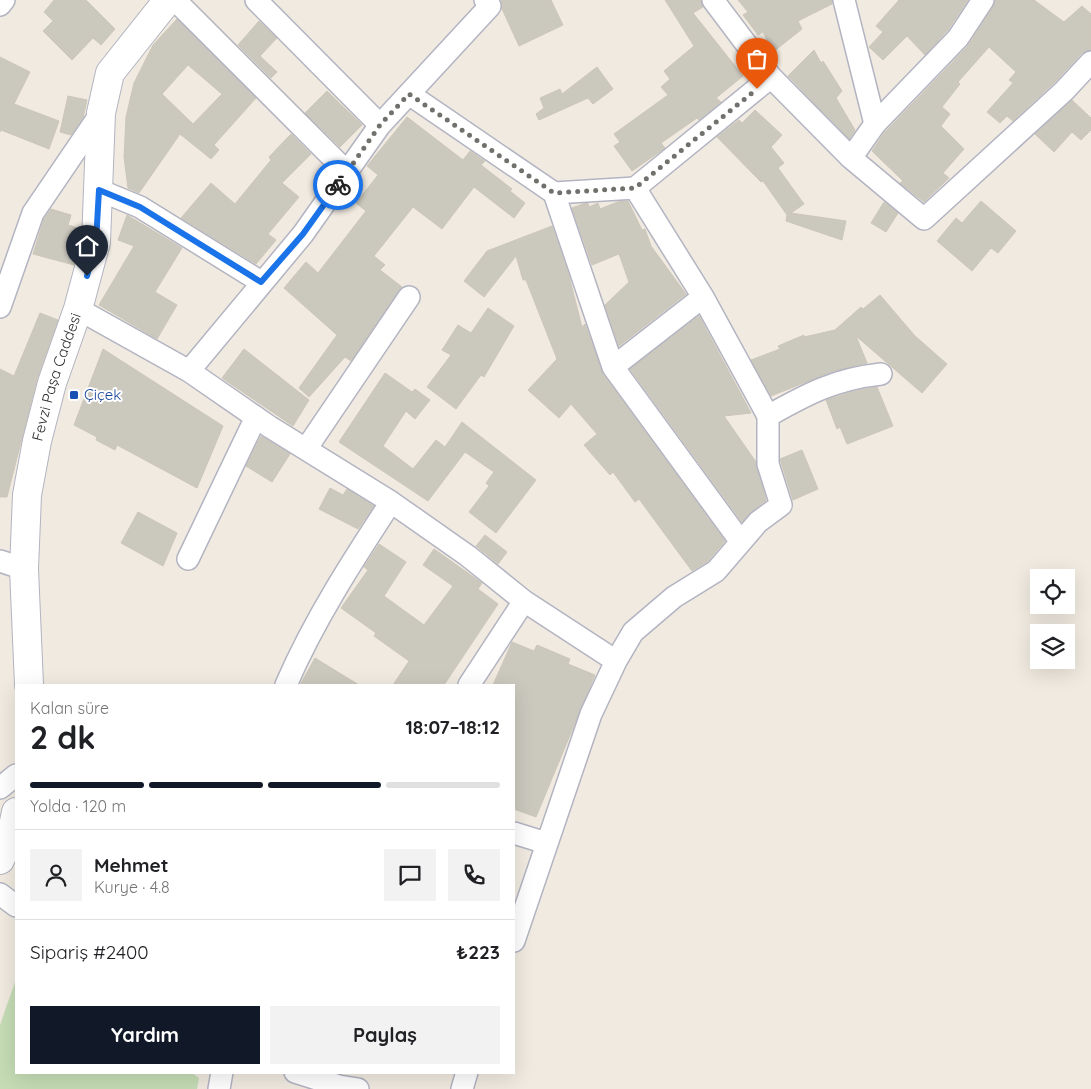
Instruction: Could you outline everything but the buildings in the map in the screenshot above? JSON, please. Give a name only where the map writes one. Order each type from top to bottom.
[{"type":"street","points":[[0,5],[4,0]]},
{"type":"street","name":"Fevzi Paşa Caddesi","points":[[29,684],[12,565],[36,441],[52,382],[78,309],[96,242],[101,113],[110,73],[168,0]]},
{"type":"street","points":[[175,0],[347,172]]},
{"type":"street","points":[[256,0],[380,125]]},
{"type":"street","points":[[189,371],[261,282],[303,234],[380,125],[490,6],[485,0]]},
{"type":"street","points":[[713,0],[771,78],[851,158],[924,219],[1064,91],[1091,62]]},
{"type":"street","points":[[844,0],[875,124]]},
{"type":"street","points":[[850,23],[860,0]]},
{"type":"street","points":[[851,158],[875,124],[958,38],[983,0]]},
{"type":"street","points":[[554,193],[635,188],[771,78]]},
{"type":"street","points":[[409,94],[554,193],[613,367],[740,542]]},
{"type":"street","points":[[0,307],[33,213],[101,113]]},
{"type":"street","points":[[515,934],[518,911],[546,843],[591,714],[616,661],[633,632],[674,597],[716,571],[758,522],[781,505],[768,464],[768,416],[703,297],[635,188]]},
{"type":"street","points":[[99,190],[140,207],[261,282]]},
{"type":"street","points":[[306,450],[409,297]]},
{"type":"street","points":[[613,367],[703,297]]},
{"type":"street","points":[[78,309],[189,371],[306,450],[392,502],[468,556],[524,601],[616,661]]},
{"type":"street","points":[[768,416],[818,389],[859,376],[880,374]]},
{"type":"street","points":[[188,558],[256,417]]},
{"type":"street","points":[[286,684],[299,656],[357,554],[392,502]]},
{"type":"street","points":[[470,684],[524,601]]},
{"type":"street","points":[[0,788],[15,776]]},
{"type":"street","points":[[0,860],[11,836],[15,817]]},
{"type":"street","points":[[515,833],[546,843]]},
{"type":"street","points":[[0,894],[15,905]]},
{"type":"street","points":[[218,1089],[222,1074]]},
{"type":"street","points":[[301,1074],[345,1088]]},
{"type":"street","points":[[462,1089],[466,1074]]},
{"type":"green space","points":[[15,982],[15,1074],[193,1074],[199,1078],[197,1089],[0,1089],[0,1025]]},
{"type":"way so far","points":[[338,185],[380,125],[409,94],[554,193],[635,188],[757,89]]},
{"type":"place","name":"Çiçek","points":[[74,395]]},
{"type":"route","points":[[87,276],[96,242],[99,190],[140,207],[261,282],[303,234],[338,185]]}]
